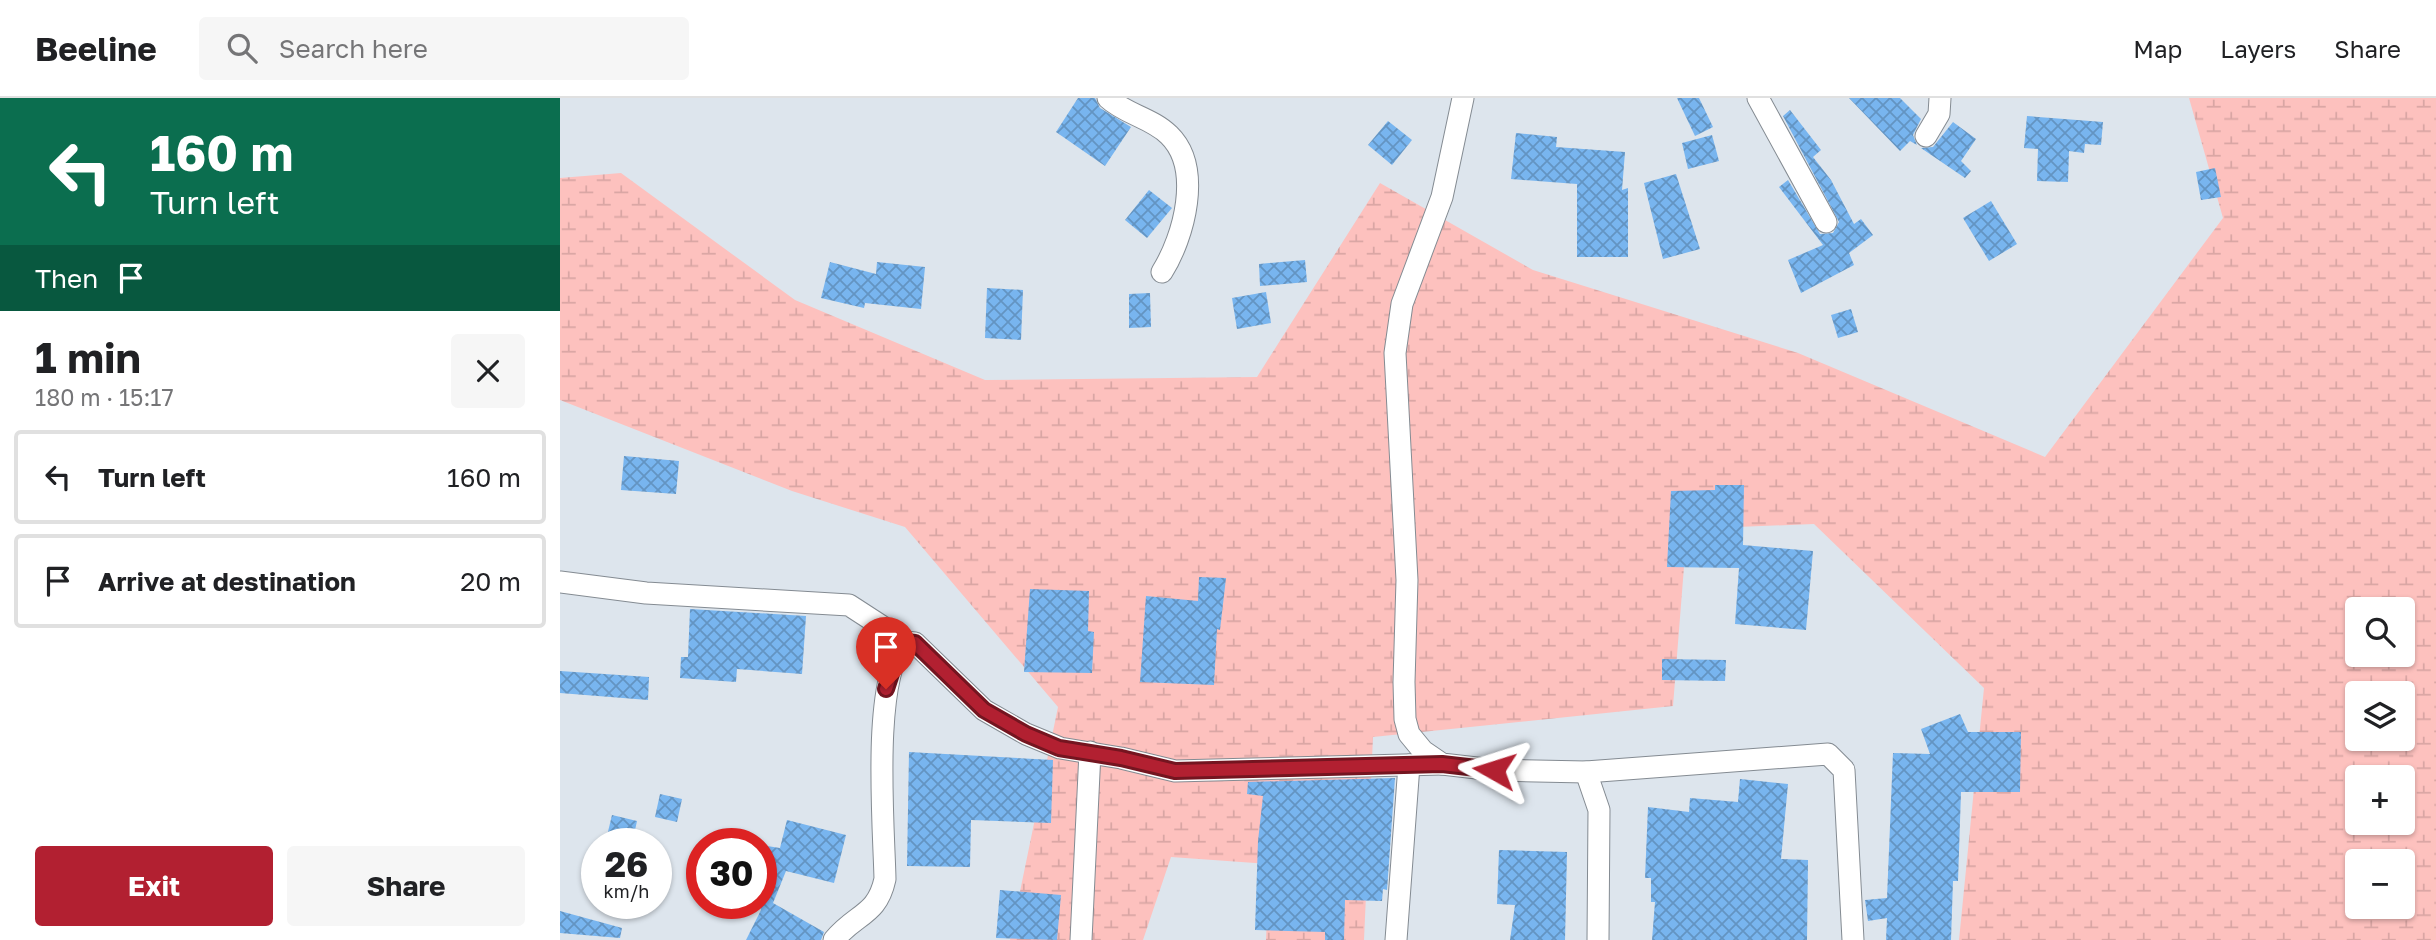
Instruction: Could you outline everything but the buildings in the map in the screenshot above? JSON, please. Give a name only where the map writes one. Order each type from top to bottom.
[{"type":"street","points":[[1108,98],[1171,136],[1188,177],[1189,194],[1182,215],[1178,243],[1162,272]]},
{"type":"street","points":[[1758,98],[1826,222]]},
{"type":"street","points":[[1926,136],[1939,114],[1940,98]]},
{"type":"street","points":[[1442,764],[1423,751],[1409,734],[1405,719],[1407,580],[1395,353],[1402,304],[1442,197],[1459,101]]},
{"type":"street","points":[[560,582],[646,593],[849,605],[906,642],[915,643],[984,710],[1026,734],[1059,748],[1090,752],[1175,771],[1442,764],[1494,770],[1586,772],[1828,754],[1844,770],[1853,940]]},
{"type":"street","points":[[834,940],[850,922],[873,908],[881,899],[885,879],[883,732],[886,689],[899,649],[906,642]]},
{"type":"street","points":[[1081,940],[1090,752]]},
{"type":"street","points":[[1396,940],[1409,765]]},
{"type":"street","points":[[1586,772],[1599,810],[1598,940]]},
{"type":"green space","points":[[2189,98],[2436,98],[2436,940],[1959,940],[1984,688],[1814,524],[1687,529],[1673,706],[1373,737],[1364,940],[1266,940],[1269,864],[1171,857],[1143,940],[1010,940],[1058,707],[905,527],[792,491],[560,400],[560,178],[621,173],[795,300],[985,380],[1257,377],[1380,183],[1533,270],[1798,353],[2045,457],[2223,218]]},
{"type":"route","points":[[886,689],[899,649],[906,642],[915,643],[984,710],[1026,734],[1059,748],[1121,758],[1175,771],[1442,764],[1494,770]]}]
